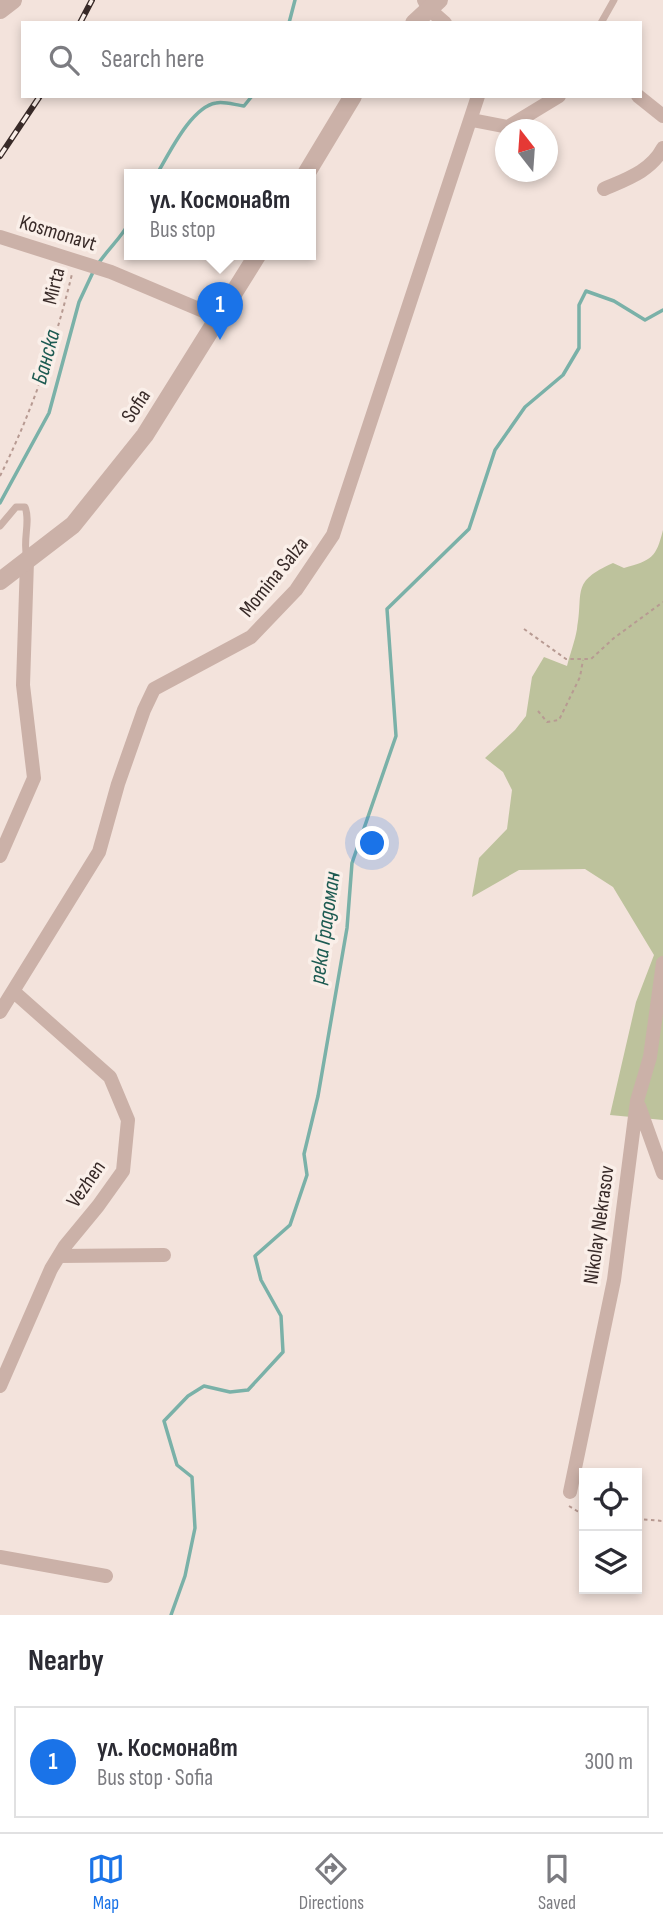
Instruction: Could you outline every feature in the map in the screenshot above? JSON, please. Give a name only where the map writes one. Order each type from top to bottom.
[{"type":"street","points":[[0,10],[13,0]]},
{"type":"street","points":[[416,21],[430,3],[444,21]]},
{"type":"street","points":[[309,169],[352,98]]},
{"type":"street","name":"Momina Salza","points":[[0,1012],[99,852],[118,784],[144,709],[154,689],[251,637],[296,590],[333,535],[478,98]]},
{"type":"street","points":[[472,120],[508,127],[556,98]]},
{"type":"street","points":[[640,98],[663,116]]},
{"type":"street","points":[[604,190],[656,162],[663,148]]},
{"type":"street","name":"Kosmonavt","points":[[0,237],[111,272],[220,318]]},
{"type":"street","name":"Sofia","points":[[0,581],[73,525],[145,435],[254,260]]},
{"type":"street","points":[[0,856],[34,778],[23,685],[27,562]]},
{"type":"street","name":"Nikolay Nekrasov","points":[[570,1493],[614,1280],[637,1101],[650,1057],[663,963]]},
{"type":"street","name":"Vezhen","points":[[0,1386],[51,1269],[123,1171],[128,1120],[110,1077],[13,991]]},
{"type":"street","points":[[637,1101],[663,1173]]},
{"type":"street","points":[[59,1256],[164,1255]]},
{"type":"street","points":[[0,1557],[106,1576]]},
{"type":"lane","points":[[602,21],[614,0]]},
{"type":"lane","points":[[0,526],[16,507],[25,507],[28,514],[23,545],[27,562]]},
{"type":"path","name":"Mirta","points":[[0,476],[35,397],[81,261]]},
{"type":"path","points":[[524,629],[566,659],[591,659],[614,638],[663,602]]},
{"type":"path","points":[[538,711],[547,722],[559,720],[580,677],[583,659]]},
{"type":"path","points":[[642,1519],[663,1521]]},
{"type":"green space","points":[[663,530],[663,1120],[610,1115],[636,1002],[654,955],[613,887],[585,869],[519,870],[472,897],[479,858],[507,829],[512,790],[503,772],[485,758],[526,716],[532,677],[544,657],[567,666],[585,582],[590,576],[613,563],[624,568],[647,560],[658,547]]},
{"type":"waterway","name":"Банска","points":[[290,21],[295,0]]},
{"type":"waterway","name":"Банска","points":[[160,169],[182,132],[198,113],[207,106],[219,103],[244,106],[250,98]]},
{"type":"waterway","name":"Банска","points":[[98,264],[124,231]]},
{"type":"waterway","name":"Банска","points":[[0,503],[49,413],[79,302],[94,270]]},
{"type":"waterway","name":"река Градоман","points":[[171,1615],[185,1576],[195,1528],[192,1477],[177,1465],[164,1421],[188,1396],[204,1386],[230,1392],[248,1390],[283,1352],[281,1316],[261,1280],[255,1256],[290,1225],[307,1175],[304,1154],[318,1096],[347,928],[352,863],[396,736],[387,609],[469,529],[495,450],[525,407],[563,375],[579,348],[579,305],[586,291],[614,301],[645,320],[663,310]]},
{"type":"railway","points":[[81,21],[92,0]]},
{"type":"railway","points":[[0,156],[39,98]]},
{"type":"place","name":"ул. Космонавт","points":[[220,340]]}]
